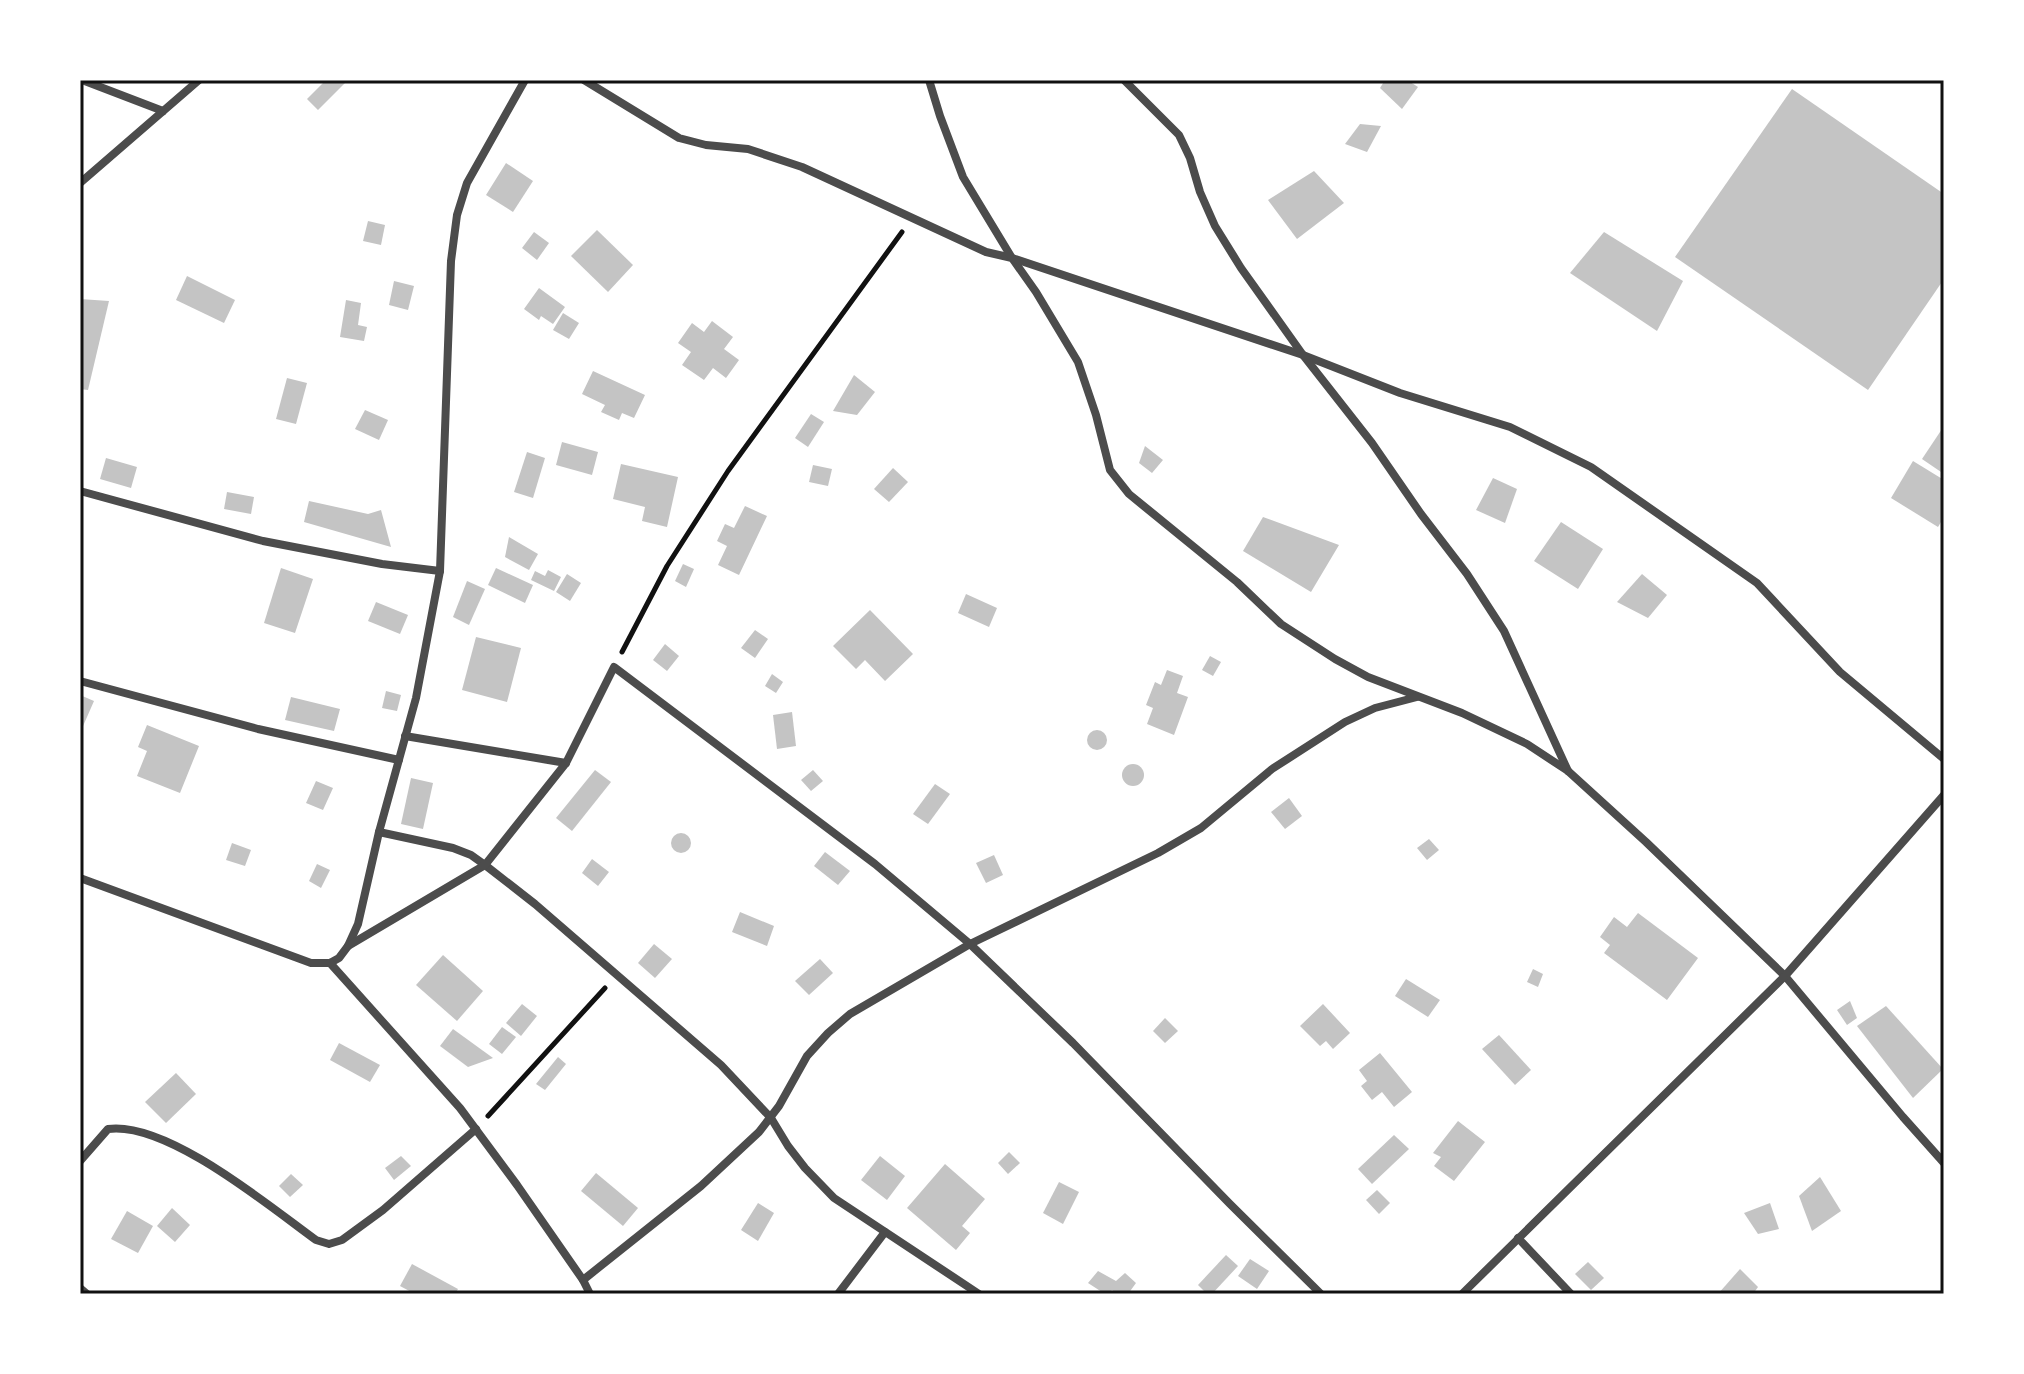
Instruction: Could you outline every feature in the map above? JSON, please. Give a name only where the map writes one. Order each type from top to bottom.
[{"type":"street","points":[[82,80],[163,111]]},
{"type":"street","points":[[80,183],[199,80]]},
{"type":"street","points":[[80,878],[311,963],[330,963],[339,958],[348,946],[358,924],[379,832],[416,698],[440,571],[451,261],[457,215],[467,183],[525,80]]},
{"type":"street","points":[[584,80],[679,138],[706,145],[748,149],[802,167],[986,252],[1303,355],[1400,393],[1510,427],[1591,467],[1757,583],[1840,672],[1944,759]]},
{"type":"street","points":[[929,80],[963,177],[1078,362],[1110,470],[1129,494],[1237,582],[1281,624],[1335,659],[1368,677],[1462,713],[1527,744],[1568,771],[1785,976],[1944,1163]]},
{"type":"street","points":[[1124,80],[1179,135],[1215,226],[1241,268],[1467,574],[1504,631],[1568,771]]},
{"type":"street","points":[[80,491],[263,541],[382,564],[440,571]]},
{"type":"street","points":[[348,946],[485,865],[566,763],[614,667],[875,864],[970,944],[1073,1043],[1321,1294]]},
{"type":"street","points":[[80,681],[258,729],[399,760]]},
{"type":"street","points":[[583,1280],[701,1186],[759,1132],[771,1118],[807,1056],[850,1014],[970,944],[1158,853],[1201,828],[1272,769],[1345,722],[1375,708],[1417,697]]},
{"type":"street","points":[[405,736],[566,763]]},
{"type":"street","points":[[1462,1294],[1785,976],[1944,795]]},
{"type":"street","points":[[379,832],[453,848],[485,865],[535,904],[721,1065],[771,1118],[805,1168],[834,1198],[979,1294]]},
{"type":"street","points":[[330,963],[460,1108],[517,1185],[590,1294]]},
{"type":"street","points":[[80,1161],[108,1129],[136,1130],[213,1165],[316,1240],[329,1244],[342,1240],[383,1210],[476,1129]]},
{"type":"street","points":[[838,1294],[885,1232]]},
{"type":"street","points":[[1518,1238],[1571,1294]]},
{"type":"street","points":[[80,1288],[87,1294]]},
{"type":"path","points":[[614,667],[667,566],[728,471],[912,219]]},
{"type":"path","points":[[476,1129],[617,976]]},
{"type":"building","points":[[321,80],[348,80],[318,110],[307,99],[324,82]]},
{"type":"building","points":[[1385,80],[1407,80],[1418,87],[1402,109],[1380,88]]},
{"type":"building","points":[[1792,89],[1944,194],[1944,279],[1868,390],[1675,257]]},
{"type":"building","points":[[1360,124],[1381,126],[1367,152],[1345,144]]},
{"type":"building","points":[[506,163],[533,181],[513,212],[486,195]]},
{"type":"building","points":[[1314,171],[1344,203],[1297,239],[1268,200]]},
{"type":"building","points":[[368,221],[385,225],[381,245],[363,241]]},
{"type":"building","points":[[597,230],[633,265],[608,292],[571,256]]},
{"type":"building","points":[[534,232],[549,243],[537,260],[522,248]]},
{"type":"building","points":[[1604,232],[1683,281],[1657,331],[1570,273]]},
{"type":"building","points":[[187,276],[235,300],[224,323],[176,300]]},
{"type":"building","points":[[394,281],[414,286],[408,310],[389,305]]},
{"type":"building","points":[[539,288],[565,307],[553,324],[541,316],[539,320],[524,309]]},
{"type":"building","points":[[80,299],[109,301],[88,390],[80,389]]},
{"type":"building","points":[[346,300],[361,303],[358,325],[367,327],[364,341],[340,337]]},
{"type":"building","points":[[563,313],[579,323],[569,339],[553,330]]},
{"type":"building","points":[[712,321],[733,337],[724,349],[739,360],[726,378],[713,368],[704,380],[682,365],[691,352],[678,343],[692,323],[704,332]]},
{"type":"building","points":[[593,371],[645,395],[634,418],[622,413],[619,420],[601,412],[605,405],[582,394]]},
{"type":"building","points":[[854,375],[875,392],[857,415],[833,411]]},
{"type":"building","points":[[287,378],[307,383],[296,424],[276,419]]},
{"type":"building","points":[[365,410],[388,420],[379,440],[355,429]]},
{"type":"building","points":[[811,414],[824,422],[808,447],[795,438]]},
{"type":"building","points":[[1944,426],[1944,474],[1922,459]]},
{"type":"building","points":[[562,442],[598,452],[592,475],[556,465]]},
{"type":"building","points":[[1145,446],[1163,460],[1152,473],[1139,463]]},
{"type":"building","points":[[527,452],[545,458],[533,498],[514,492]]},
{"type":"building","points":[[106,458],[137,467],[131,488],[100,479]]},
{"type":"building","points":[[1913,461],[1944,480],[1944,517],[1938,527],[1891,498]]},
{"type":"building","points":[[621,464],[678,477],[667,527],[642,521],[645,507],[613,499]]},
{"type":"building","points":[[813,465],[832,469],[828,486],[809,482]]},
{"type":"building","points":[[893,468],[908,482],[889,502],[874,489]]},
{"type":"building","points":[[1493,478],[1517,489],[1505,523],[1476,510]]},
{"type":"building","points":[[227,492],[254,497],[251,514],[224,509]]},
{"type":"building","points":[[309,501],[368,514],[381,510],[391,547],[304,522]]},
{"type":"building","points":[[745,506],[767,516],[739,575],[718,565],[727,546],[717,541],[725,524],[734,528]]},
{"type":"building","points":[[1263,517],[1339,545],[1311,592],[1243,551]]},
{"type":"building","points":[[1561,522],[1603,549],[1578,589],[1534,561]]},
{"type":"building","points":[[509,537],[538,554],[529,570],[505,557]]},
{"type":"building","points":[[683,564],[694,569],[686,587],[675,581]]},
{"type":"building","points":[[281,568],[313,579],[295,633],[264,623]]},
{"type":"building","points":[[496,568],[533,585],[525,603],[488,585]]},
{"type":"building","points":[[548,570],[561,577],[554,591],[531,580],[535,571],[545,576]]},
{"type":"building","points":[[567,574],[581,583],[570,601],[556,592]]},
{"type":"building","points":[[1642,574],[1667,595],[1648,618],[1617,602]]},
{"type":"building","points":[[467,581],[485,589],[469,625],[453,617]]},
{"type":"building","points":[[966,594],[997,608],[989,627],[958,613]]},
{"type":"building","points":[[376,602],[408,615],[400,634],[368,621]]},
{"type":"building","points":[[870,610],[913,654],[885,681],[865,660],[856,669],[833,646]]},
{"type":"building","points":[[755,630],[768,639],[755,658],[741,648]]},
{"type":"building","points":[[476,637],[521,648],[507,702],[462,690]]},
{"type":"building","points":[[665,644],[679,656],[667,671],[653,660]]},
{"type":"building","points":[[1210,656],[1221,662],[1213,676],[1202,670]]},
{"type":"building","points":[[1167,670],[1183,676],[1177,693],[1188,697],[1174,735],[1147,724],[1153,708],[1146,705],[1155,682],[1161,685]]},
{"type":"building","points":[[772,674],[783,682],[776,693],[765,686]]},
{"type":"building","points":[[386,691],[401,695],[397,711],[382,708]]},
{"type":"building","points":[[80,695],[94,701],[80,733]]},
{"type":"building","points":[[291,697],[340,709],[334,731],[285,720]]},
{"type":"building","points":[[792,712],[796,746],[777,749],[773,715]]},
{"type":"building","points":[[147,725],[199,746],[180,793],[137,776],[147,751],[138,747]]},
{"type":"building","points":[[1097,730],[1104,733],[1107,740],[1104,747],[1097,750],[1090,747],[1087,740],[1090,733]]},
{"type":"building","points":[[1133,764],[1141,767],[1144,775],[1141,783],[1133,786],[1125,783],[1122,775],[1125,767]]},
{"type":"building","points":[[595,770],[611,782],[572,831],[556,818]]},
{"type":"building","points":[[813,770],[823,781],[811,791],[801,780]]},
{"type":"building","points":[[411,778],[433,783],[423,829],[401,824]]},
{"type":"building","points":[[316,781],[333,788],[323,810],[306,803]]},
{"type":"building","points":[[935,784],[950,794],[928,824],[913,814]]},
{"type":"building","points":[[1289,798],[1302,816],[1285,829],[1271,812]]},
{"type":"building","points":[[677,833],[685,833],[691,843],[685,853],[677,853],[671,847],[671,839]]},
{"type":"building","points":[[1429,839],[1439,850],[1427,860],[1417,848]]},
{"type":"building","points":[[232,843],[251,850],[245,866],[226,860]]},
{"type":"building","points":[[825,852],[850,871],[838,885],[814,866]]},
{"type":"building","points":[[994,855],[1003,875],[986,883],[976,863]]},
{"type":"building","points":[[592,859],[609,872],[598,886],[582,873]]},
{"type":"building","points":[[317,864],[330,870],[321,888],[309,881]]},
{"type":"building","points":[[740,912],[774,926],[767,946],[732,932]]},
{"type":"building","points":[[1638,913],[1698,958],[1667,1000],[1604,953],[1610,945],[1600,937],[1614,917],[1627,927]]},
{"type":"building","points":[[654,944],[672,959],[655,978],[638,963]]},
{"type":"building","points":[[443,955],[483,991],[457,1021],[416,985]]},
{"type":"building","points":[[820,959],[833,973],[809,995],[795,981]]},
{"type":"building","points":[[1533,969],[1543,974],[1538,987],[1527,982]]},
{"type":"building","points":[[1406,979],[1440,1000],[1428,1017],[1395,996]]},
{"type":"building","points":[[1850,1001],[1857,1018],[1847,1025],[1837,1010]]},
{"type":"building","points":[[522,1004],[537,1016],[521,1036],[506,1023]]},
{"type":"building","points":[[1323,1004],[1350,1033],[1333,1049],[1326,1041],[1320,1046],[1300,1026]]},
{"type":"building","points":[[1886,1006],[1943,1069],[1913,1098],[1857,1026]]},
{"type":"building","points":[[1165,1018],[1178,1031],[1165,1043],[1153,1031]]},
{"type":"building","points":[[502,1027],[516,1037],[502,1054],[489,1044]]},
{"type":"building","points":[[453,1029],[493,1058],[468,1067],[440,1046]]},
{"type":"building","points":[[1499,1035],[1531,1070],[1515,1085],[1482,1049]]},
{"type":"building","points":[[339,1043],[380,1065],[370,1082],[330,1060]]},
{"type":"building","points":[[1380,1053],[1412,1092],[1394,1107],[1382,1092],[1372,1100],[1361,1086],[1367,1081],[1359,1070]]},
{"type":"building","points":[[558,1057],[566,1064],[545,1090],[536,1084]]},
{"type":"building","points":[[176,1073],[196,1094],[166,1123],[145,1102]]},
{"type":"building","points":[[1458,1121],[1485,1142],[1454,1181],[1434,1166],[1441,1157],[1433,1153]]},
{"type":"building","points":[[1394,1135],[1409,1149],[1372,1184],[1358,1169]]},
{"type":"building","points":[[1009,1152],[1020,1163],[1008,1174],[998,1163]]},
{"type":"building","points":[[401,1156],[411,1166],[394,1180],[385,1168]]},
{"type":"building","points":[[880,1156],[905,1176],[887,1200],[861,1180]]},
{"type":"building","points":[[945,1164],[985,1199],[962,1226],[970,1233],[956,1250],[907,1208]]},
{"type":"building","points":[[596,1173],[638,1208],[623,1226],[581,1191]]},
{"type":"building","points":[[291,1174],[303,1185],[290,1197],[279,1186]]},
{"type":"building","points":[[1820,1177],[1841,1211],[1812,1231],[1799,1196]]},
{"type":"building","points":[[1059,1182],[1079,1192],[1063,1224],[1043,1213]]},
{"type":"building","points":[[1377,1190],[1390,1203],[1379,1214],[1366,1200]]},
{"type":"building","points":[[758,1203],[774,1213],[758,1241],[741,1230]]},
{"type":"building","points":[[1770,1203],[1779,1229],[1758,1234],[1744,1213]]},
{"type":"building","points":[[172,1208],[190,1225],[175,1242],[157,1226]]},
{"type":"building","points":[[127,1211],[153,1226],[138,1253],[111,1239]]},
{"type":"building","points":[[1226,1255],[1238,1266],[1212,1294],[1207,1294],[1198,1285]]},
{"type":"building","points":[[1250,1259],[1269,1271],[1257,1289],[1238,1276]]},
{"type":"building","points":[[1588,1262],[1604,1278],[1591,1290],[1575,1274]]},
{"type":"building","points":[[412,1264],[458,1289],[455,1294],[415,1294],[400,1286]]},
{"type":"building","points":[[1740,1269],[1758,1287],[1753,1294],[1718,1294]]},
{"type":"building","points":[[1098,1271],[1116,1281],[1125,1273],[1136,1283],[1128,1294],[1116,1294],[1112,1290],[1105,1294],[1088,1283]]}]
